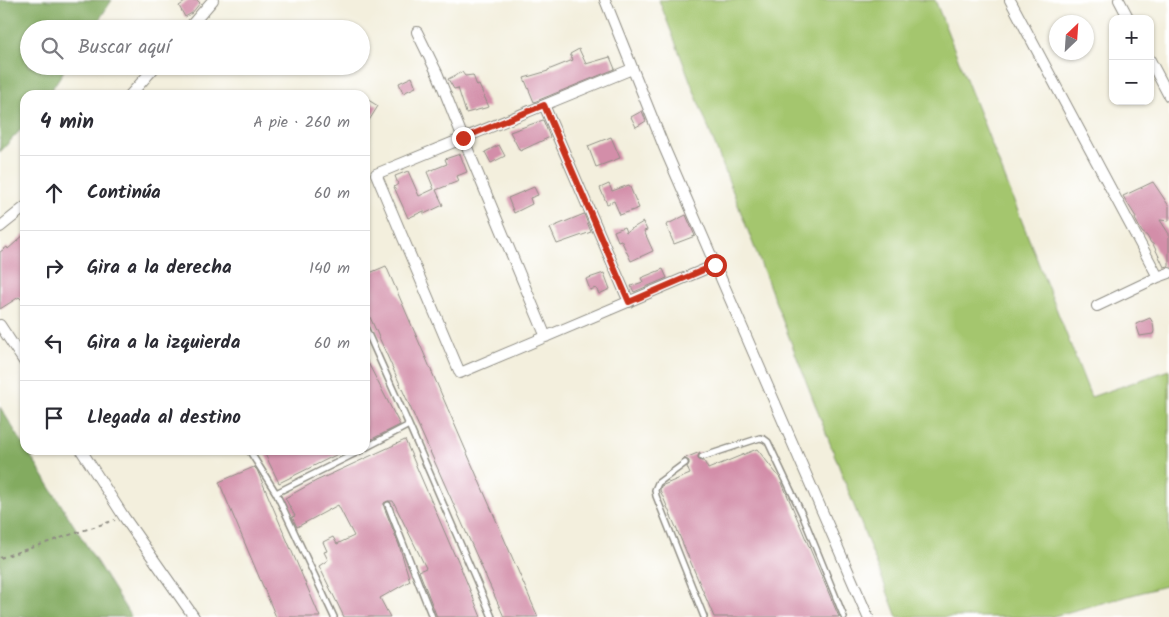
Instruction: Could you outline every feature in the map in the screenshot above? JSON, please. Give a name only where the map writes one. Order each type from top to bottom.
[{"type":"street","points":[[196,20],[213,0]]},
{"type":"street","points":[[605,0],[664,146],[868,617]]},
{"type":"street","points":[[1010,0],[1158,278]]},
{"type":"street","points":[[1119,0],[1127,15]]},
{"type":"street","points":[[417,32],[438,74],[546,337]]},
{"type":"street","points":[[632,68],[376,174],[460,373],[715,265]]},
{"type":"street","points":[[1154,68],[1169,96]]},
{"type":"street","points":[[134,90],[148,75]]},
{"type":"street","points":[[544,105],[629,302]]},
{"type":"street","points":[[0,227],[20,211]]},
{"type":"street","points":[[1097,306],[1169,273]]},
{"type":"street","points":[[0,325],[20,356]]},
{"type":"street","points":[[84,455],[124,517],[194,617]]},
{"type":"lane","points":[[370,339],[492,617]]},
{"type":"lane","points":[[370,445],[409,425]]},
{"type":"lane","points":[[702,457],[760,438],[768,442],[802,514],[844,617]]},
{"type":"lane","points":[[252,455],[276,492],[334,617]]},
{"type":"lane","points":[[276,492],[351,455]]},
{"type":"lane","points":[[685,463],[658,483],[655,490],[704,617]]},
{"type":"lane","points":[[388,505],[432,617]]},
{"type":"path","points":[[0,558],[124,517]]},
{"type":"green space","points":[[0,0],[112,0],[99,20],[20,20],[20,75],[61,75],[51,90],[20,90],[20,130],[0,152]]},
{"type":"green space","points":[[659,0],[935,0],[1091,397],[1169,370],[1169,585],[1050,617],[897,617]]},
{"type":"green space","points":[[0,407],[20,439],[20,455],[30,455],[131,617],[0,617]]},
{"type":"building","points":[[188,0],[197,0],[200,3],[192,13],[185,17],[179,6]]},
{"type":"building","points":[[579,49],[586,64],[610,57],[615,69],[534,102],[524,78],[548,71],[573,60],[570,54]]},
{"type":"building","points":[[462,72],[465,76],[473,75],[489,107],[466,113],[458,88],[454,89],[448,79]]},
{"type":"building","points":[[412,77],[416,87],[403,93],[399,83]]},
{"type":"building","points":[[370,101],[378,106],[370,119]]},
{"type":"building","points":[[642,111],[646,121],[636,127],[631,117]]},
{"type":"building","points":[[543,120],[550,137],[520,151],[510,132]]},
{"type":"building","points":[[611,137],[620,158],[596,167],[588,146]]},
{"type":"building","points":[[499,145],[505,156],[491,163],[485,152]]},
{"type":"building","points":[[460,154],[467,172],[457,176],[459,181],[436,190],[443,205],[424,214],[424,211],[408,218],[394,187],[398,184],[395,176],[408,171],[419,196],[434,189],[427,172],[447,164],[445,159]]},
{"type":"building","points":[[1153,182],[1169,206],[1169,221],[1160,220],[1169,234],[1169,266],[1164,267],[1153,244],[1142,232],[1135,219],[1136,217],[1123,196]]},
{"type":"building","points":[[609,184],[612,191],[629,185],[639,208],[620,215],[614,201],[607,204],[600,188]]},
{"type":"building","points":[[534,187],[538,195],[530,198],[532,204],[514,213],[508,198]]},
{"type":"building","points":[[584,214],[591,232],[557,244],[550,228]]},
{"type":"building","points":[[686,215],[695,236],[674,244],[666,225]]},
{"type":"building","points":[[643,222],[647,230],[644,231],[653,251],[631,261],[621,240],[618,241],[614,231],[624,227],[626,232]]},
{"type":"building","points":[[20,238],[20,298],[0,309],[0,252],[7,247],[8,249]]},
{"type":"building","points":[[386,266],[538,617],[504,617],[370,317],[370,273]]},
{"type":"building","points":[[663,269],[667,278],[634,292],[631,286],[643,282],[641,278]]},
{"type":"building","points":[[604,273],[610,289],[599,294],[596,288],[590,290],[586,279]]},
{"type":"building","points":[[1150,318],[1153,323],[1153,334],[1140,336],[1136,324]]},
{"type":"building","points":[[370,367],[400,425],[370,440]]},
{"type":"building","points":[[405,440],[481,617],[437,617],[419,571],[426,568],[393,501],[388,501],[384,503],[384,507],[399,545],[410,581],[380,598],[390,617],[344,617],[319,566],[328,560],[324,552],[327,551],[323,542],[333,537],[337,544],[354,536],[338,505],[297,527],[292,517],[295,516],[285,498],[316,481]]},
{"type":"building","points":[[757,449],[780,478],[839,617],[714,617],[660,490],[661,486],[690,474],[687,467],[689,461],[683,459],[700,452],[698,459],[704,461],[708,469]]},
{"type":"building","points":[[265,455],[336,455],[279,483]]},
{"type":"building","points":[[254,467],[257,470],[320,617],[276,617],[219,482]]},
{"type":"route","points":[[463,138],[544,105],[629,302],[715,265]]}]
